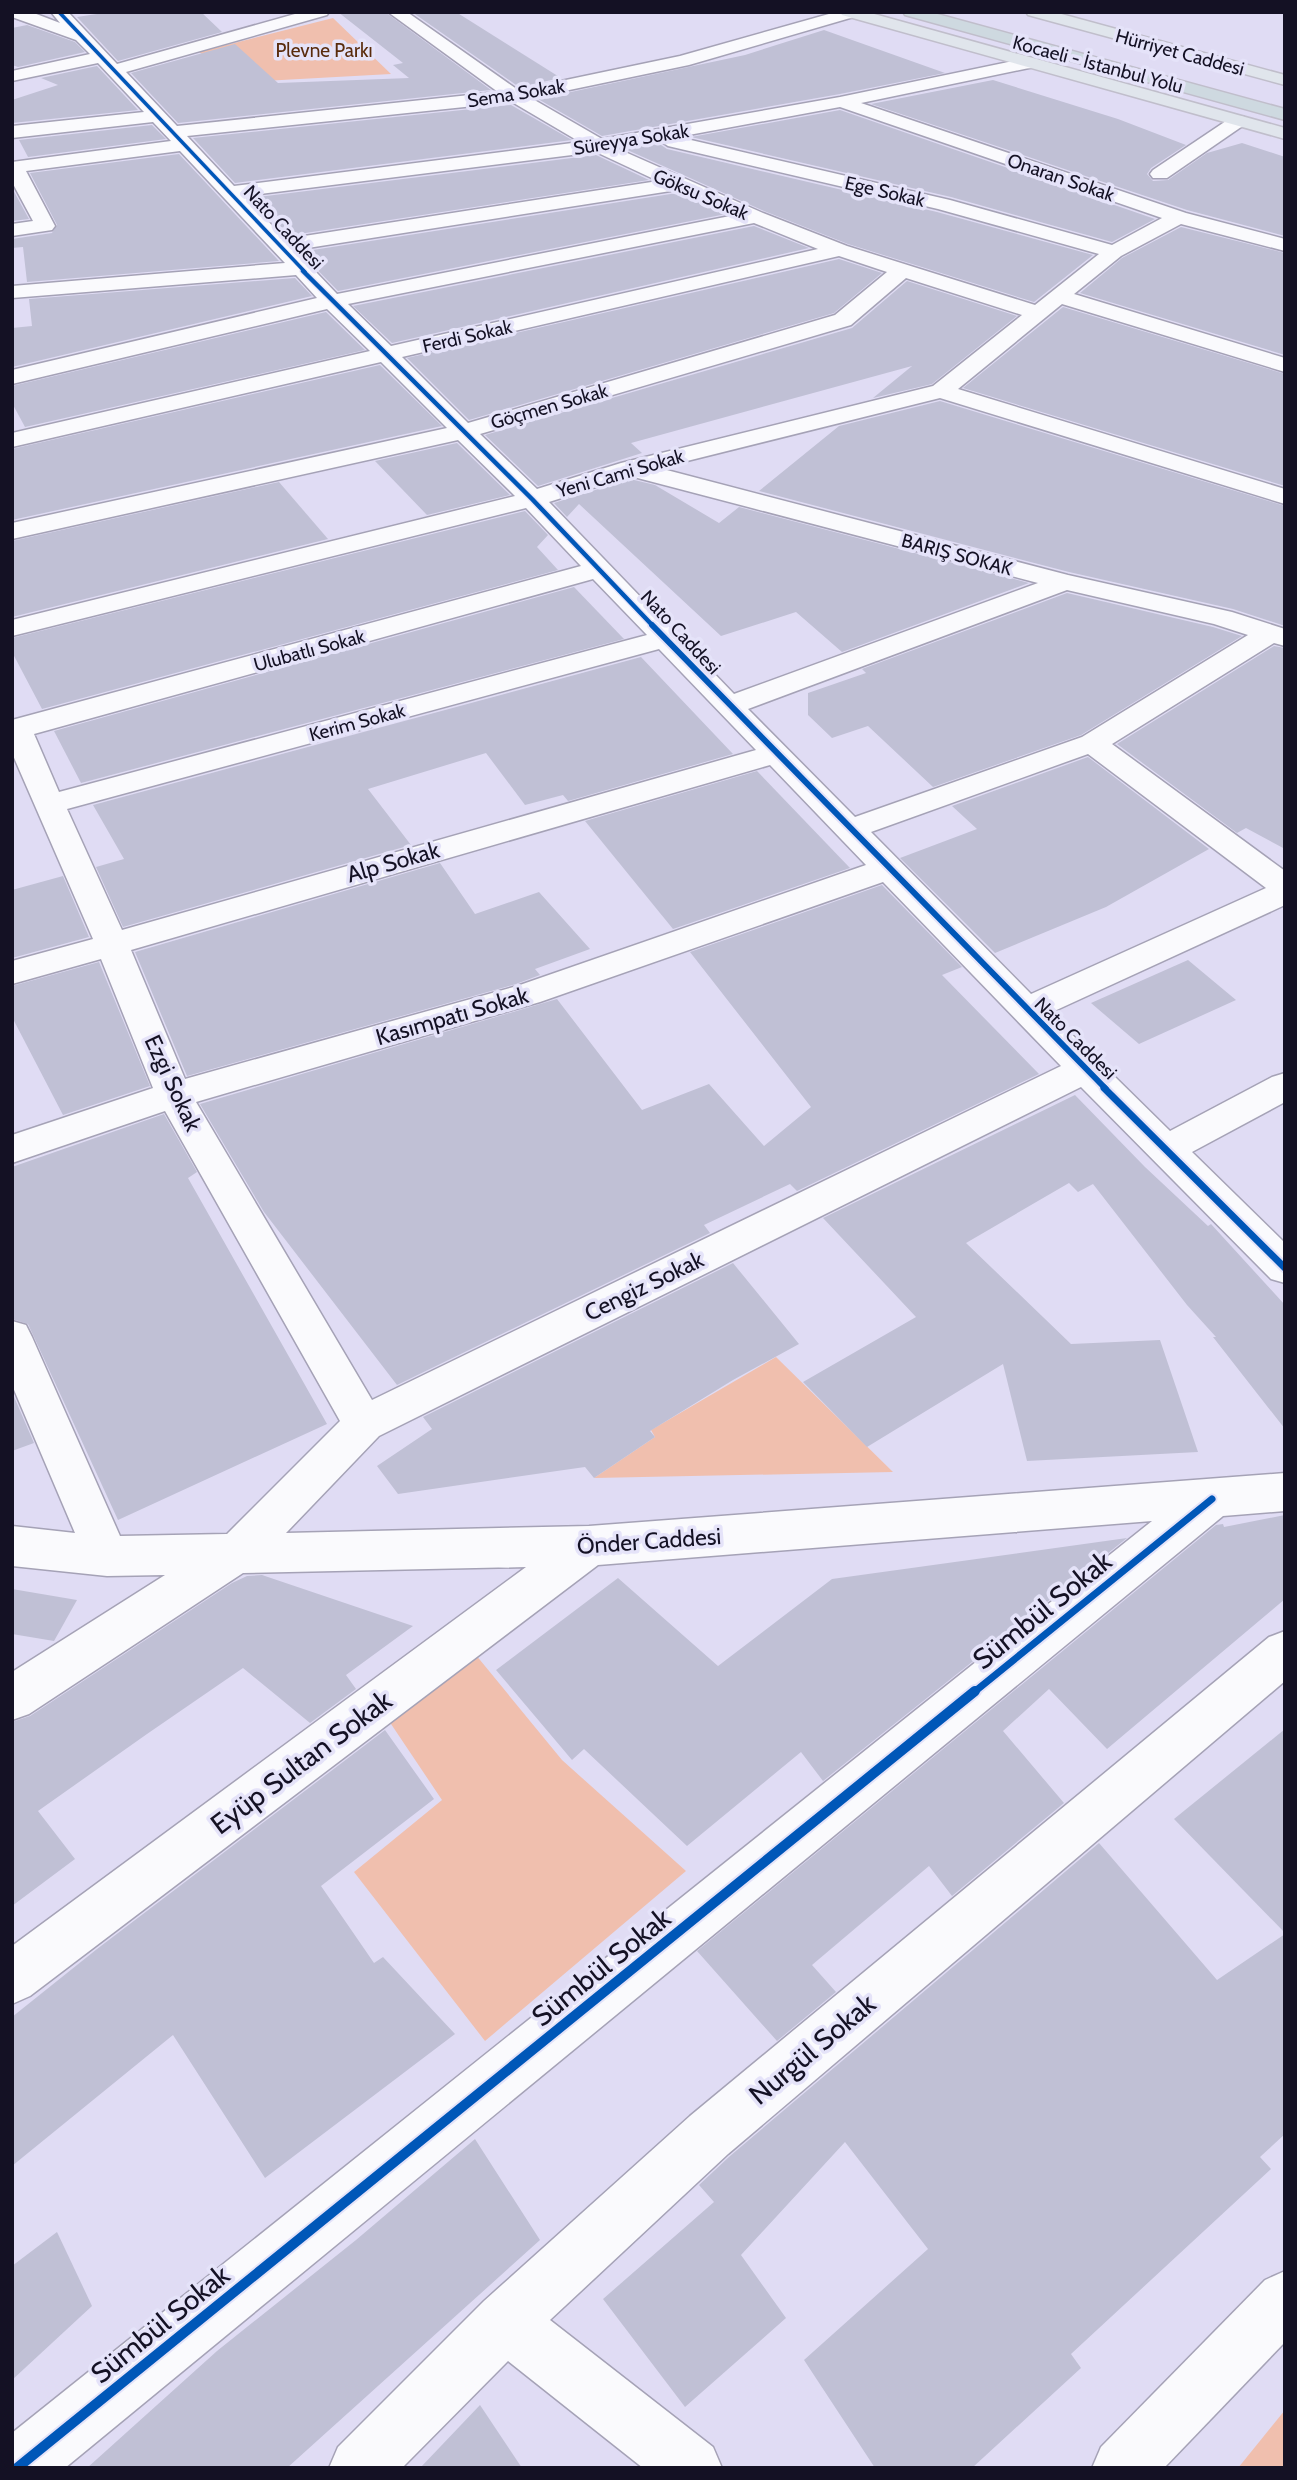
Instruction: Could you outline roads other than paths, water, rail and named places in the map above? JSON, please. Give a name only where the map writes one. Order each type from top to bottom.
[{"type":"highway","name":"Kocaeli - İstanbul Yolu","points":[[911,12],[1285,116]]},
{"type":"highway","points":[[969,12],[1285,98]]},
{"type":"main road","name":"Hürriyet Caddesi","points":[[1034,12],[1285,80]]},
{"type":"main road","points":[[850,13],[1285,134]]},
{"type":"street","name":"Nato Caddesi","points":[[15,12],[82,36]]},
{"type":"street","name":"Nato Caddesi","points":[[60,12],[332,301],[465,431],[775,754],[1026,1010],[1285,1268]]},
{"type":"street","points":[[12,76],[107,63],[321,12]]},
{"type":"street","name":"Göksu Sokak","points":[[396,12],[515,96],[596,146],[678,184],[841,250],[1036,312]]},
{"type":"street","name":"Sema Sokak","points":[[12,230],[45,226],[14,167],[180,138],[515,96],[683,61],[850,13]]},
{"type":"street","name":"Süreyya Sokak","points":[[230,192],[596,146],[840,102],[1028,63]]},
{"type":"street","name":"Onaran Sokak","points":[[840,102],[1179,217],[1285,245]]},
{"type":"street","points":[[12,132],[159,116]]},
{"type":"street","points":[[1160,174],[1238,121]]},
{"type":"street","name":"Ege Sokak","points":[[654,136],[943,204],[1114,252]]},
{"type":"street","points":[[279,246],[678,184]]},
{"type":"street","points":[[12,377],[332,301],[756,217]]},
{"type":"street","name":"Yeni Cami Sokak","points":[[12,628],[532,499],[630,468],[941,391],[1114,252],[1179,217]]},
{"type":"street","name":"Ferdi Sokak","points":[[12,440],[841,250]]},
{"type":"street","points":[[12,292],[301,268]]},
{"type":"street","name":"Göçmen Sokak","points":[[12,531],[465,431],[843,320],[901,271]]},
{"type":"street","points":[[1057,296],[1285,365]]},
{"type":"street","points":[[941,391],[1225,477],[1285,498]]},
{"type":"street","name":"BARIŞ SOKAK","points":[[630,468],[1065,582],[1222,618],[1278,636]]},
{"type":"street","name":"Ulubatlı Sokak","points":[[15,729],[600,569]]},
{"type":"street","points":[[729,706],[1065,582]]},
{"type":"street","points":[[850,830],[1092,743],[1278,636]]},
{"type":"street","name":"Kerim Sokak","points":[[49,804],[665,639]]},
{"type":"street","name":"Ezgi Sokak","points":[[15,729],[111,943],[174,1095],[364,1424]]},
{"type":"street","points":[[1026,1010],[1285,889],[1092,743]]},
{"type":"street","name":"Alp Sokak","points":[[12,973],[775,754]]},
{"type":"street","name":"Kasımpatı Sokak","points":[[12,1149],[174,1095],[528,994],[888,869]]},
{"type":"street","name":"Cengiz Sokak","points":[[12,1698],[238,1552],[364,1424],[1086,1069]]},
{"type":"street","points":[[1166,1149],[1285,1086]]},
{"type":"street","points":[[12,1337],[107,1556]]},
{"type":"street","name":"Önder Caddesi","points":[[12,1546],[107,1556],[589,1546],[1285,1492]]},
{"type":"street","name":"Sümbül Sokak","points":[[17,2468],[1212,1499]]},
{"type":"street","name":"Eyüp Sultan Sokak","points":[[12,1978],[589,1546]]},
{"type":"street","name":"Nurgül Sokak","points":[[359,2468],[505,2322],[709,2135],[1285,1652]]},
{"type":"street","points":[[1122,2468],[1285,2300]]},
{"type":"street","points":[[505,2322],[692,2468]]},
{"type":"park label","name":"Plevne Parkı","points":[[324,50]]}]
